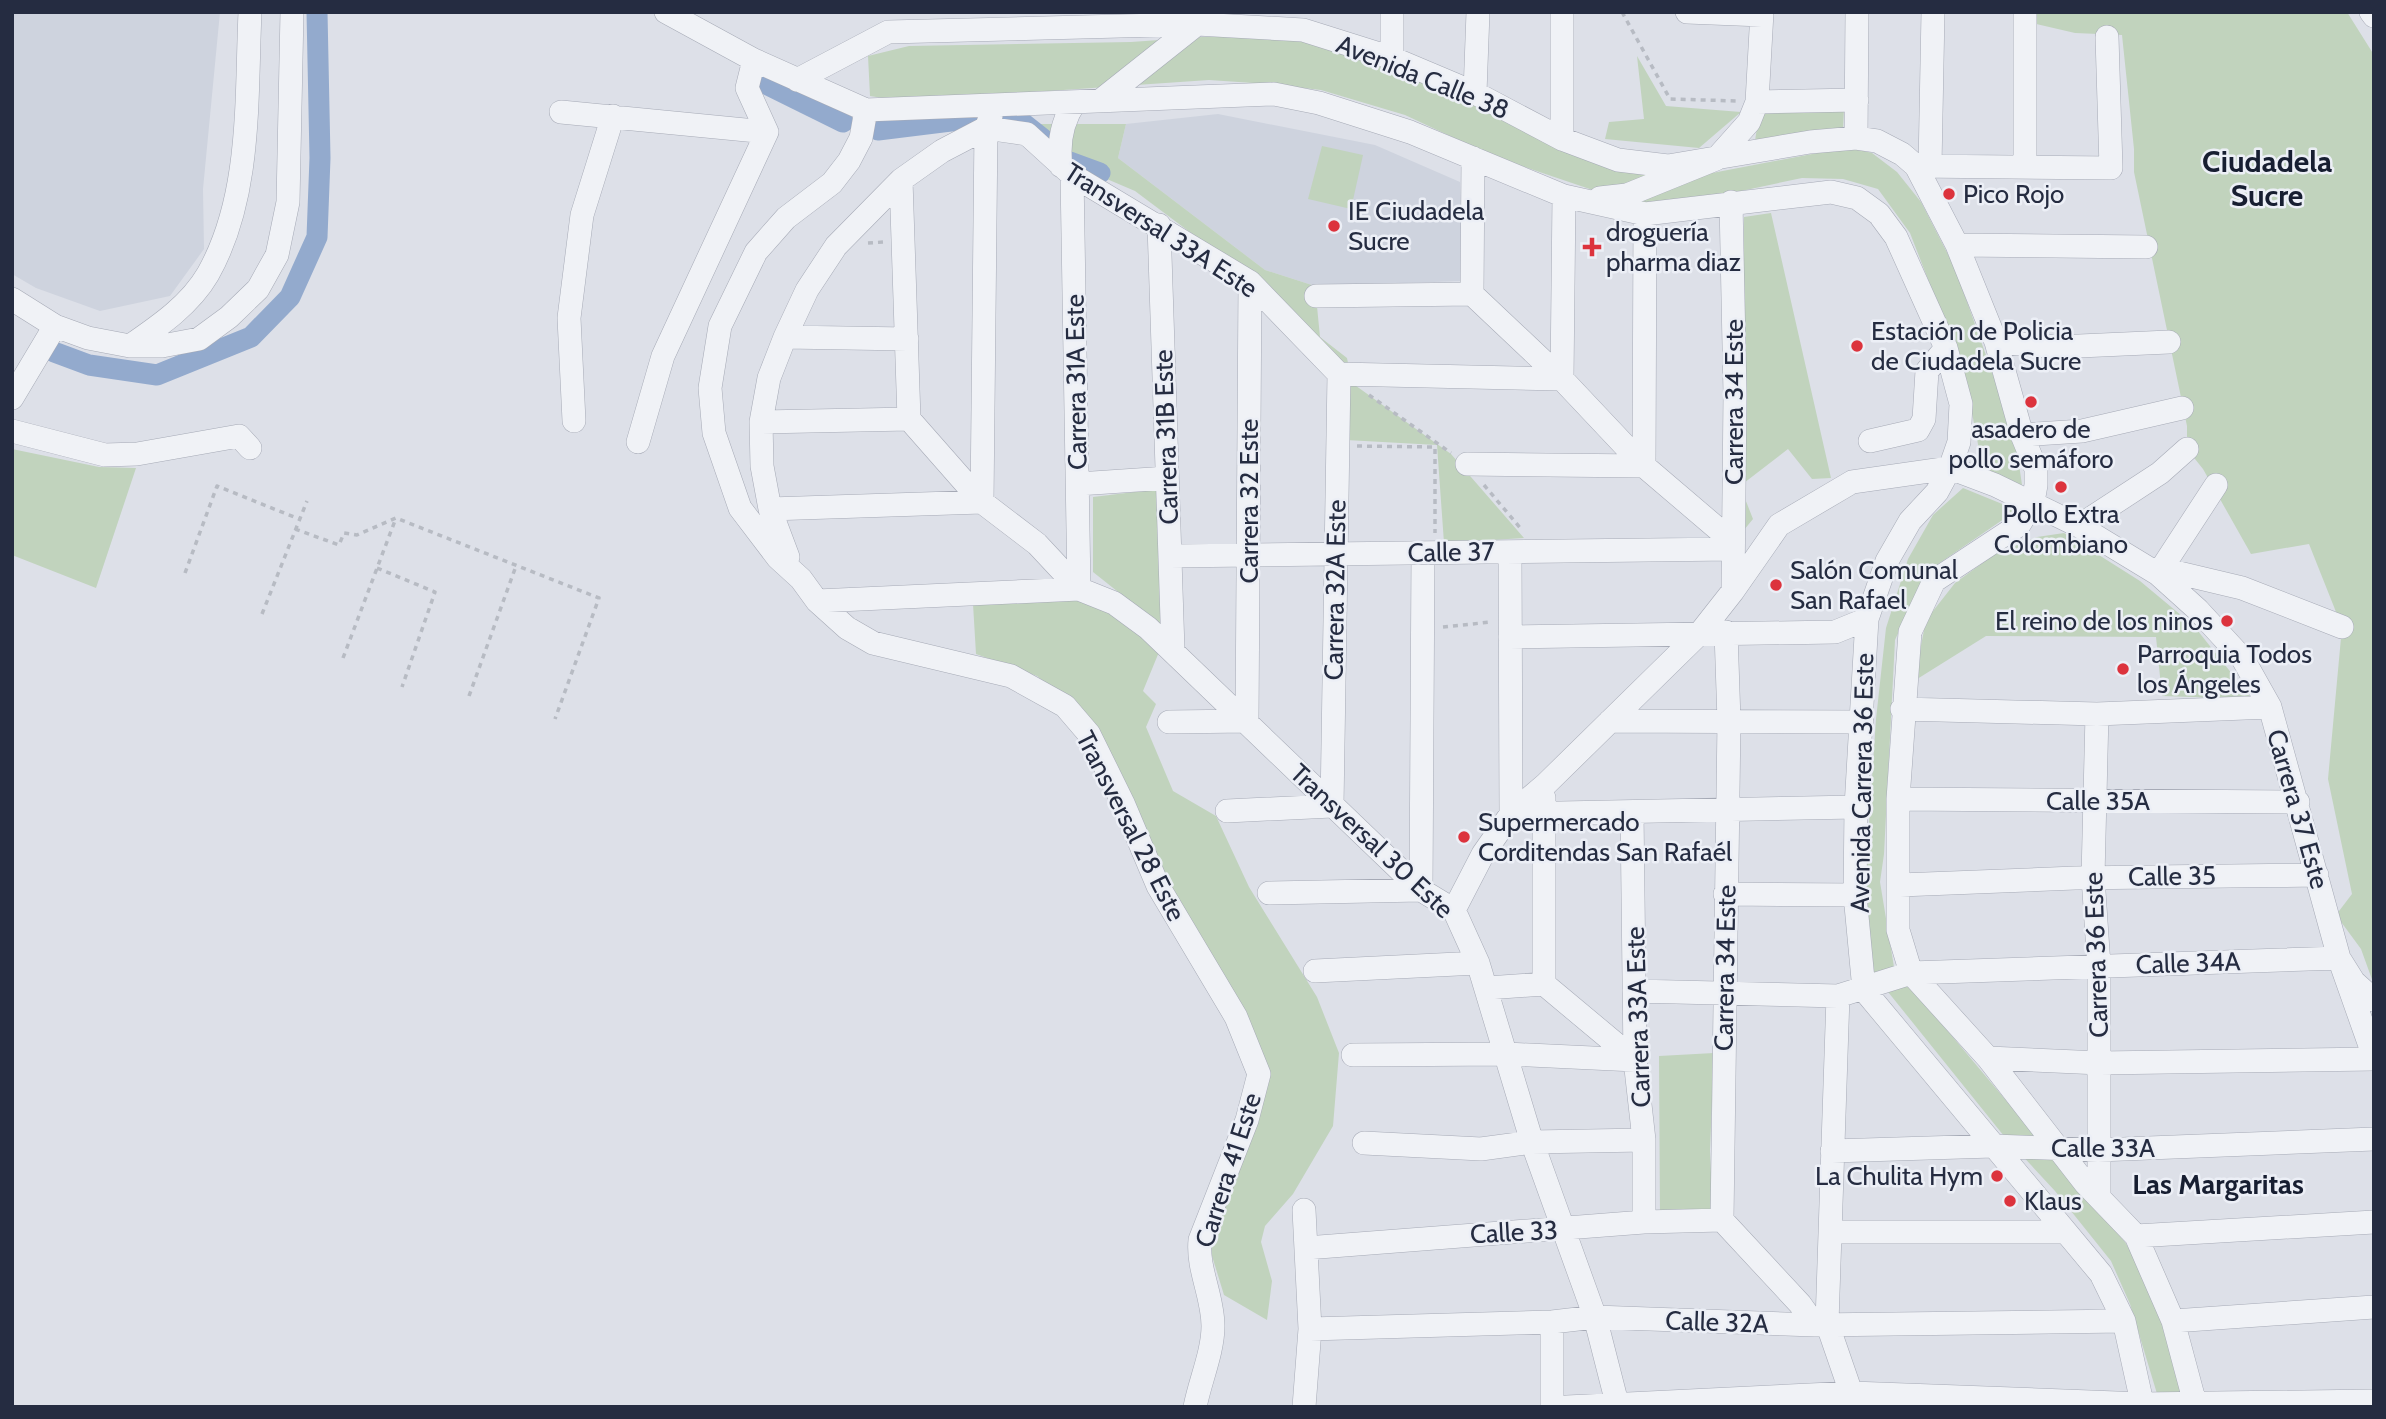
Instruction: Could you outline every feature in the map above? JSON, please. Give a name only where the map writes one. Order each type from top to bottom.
[{"type":"street","points":[[130,346],[171,317],[180,307],[207,275],[223,238],[242,167],[250,12]]},
{"type":"street","points":[[12,299],[55,326],[88,338],[130,346],[162,346],[199,339],[229,317],[258,289],[277,255],[288,202],[292,12]]},
{"type":"street","points":[[666,12],[754,60],[866,110],[1274,94],[1319,103],[1410,132],[1573,198],[1646,214],[1831,192],[1857,198],[1879,214],[1896,237],[1946,348],[1961,404],[1959,442],[1950,468]]},
{"type":"street","points":[[1392,12],[1392,58]]},
{"type":"street","points":[[1475,93],[1478,12]]},
{"type":"street","points":[[1562,12],[1562,139]]},
{"type":"street","points":[[1573,198],[1628,195],[1716,159],[1749,122],[1757,102],[1762,14],[1686,12]]},
{"type":"street","points":[[1856,138],[1857,12]]},
{"type":"street","points":[[1933,12],[1923,166],[1996,342],[2022,435],[2036,469],[2034,502]]},
{"type":"street","points":[[2025,12],[2025,167]]},
{"type":"street","name":"Avenida Calle 38","points":[[797,80],[888,22],[1197,24],[1304,21],[1475,93],[1562,139],[1631,161],[1668,166],[1810,142],[1856,138],[1877,142],[1923,166]]},
{"type":"street","points":[[1100,101],[1197,24]]},
{"type":"street","points":[[1923,166],[2111,168],[2107,37]]},
{"type":"street","points":[[638,442],[663,356],[767,132],[747,88],[754,60]]},
{"type":"street","points":[[1757,102],[1857,100]]},
{"type":"street","name":"Carrera 31A Este","points":[[1075,102],[1065,116],[1078,484],[1079,590]]},
{"type":"street","points":[[769,509],[982,502],[986,128],[995,107]]},
{"type":"street","name":"Transversal 28 Este","points":[[866,110],[861,138],[849,162],[832,183],[786,218],[756,252],[720,326],[710,388],[714,433],[740,508],[778,558],[801,579],[817,601],[848,628],[873,643],[1011,676],[1065,706],[1089,734],[1123,803],[1158,886],[1236,1017]]},
{"type":"street","points":[[561,112],[767,132]]},
{"type":"street","points":[[574,421],[570,305],[582,215],[612,116]]},
{"type":"street","points":[[801,579],[777,533],[769,509],[762,466],[761,422],[769,379],[785,337],[807,290],[836,246],[901,180],[942,151],[986,128]]},
{"type":"street","name":"Transversal 33A Este","points":[[986,128],[1027,134],[1066,171],[1250,282],[1339,374]]},
{"type":"street","points":[[1472,294],[1473,158]]},
{"type":"street","points":[[761,422],[909,419],[901,180]]},
{"type":"street","points":[[1562,379],[1573,198]]},
{"type":"street","name":"Carrera 34 Este","points":[[1731,202],[1735,382],[1733,591]]},
{"type":"street","points":[[1644,466],[1646,214]]},
{"type":"street","name":"Carrera 31B Este","points":[[1158,225],[1173,650]]},
{"type":"street","points":[[1957,246],[2146,247]]},
{"type":"street","name":"Carrera 32 Este","points":[[1247,721],[1250,282]]},
{"type":"street","points":[[1317,296],[1472,294],[1562,379],[1644,466],[1732,545]]},
{"type":"street","points":[[12,398],[55,326]]},
{"type":"street","points":[[785,337],[906,340]]},
{"type":"street","points":[[1996,342],[2057,347],[2169,342]]},
{"type":"street","points":[[1870,441],[1918,430],[1924,419],[1927,371],[1946,348]]},
{"type":"street","points":[[1339,374],[1562,379]]},
{"type":"street","name":"Carrera 32A Este","points":[[1332,806],[1339,374]]},
{"type":"street","points":[[2022,435],[2082,431],[2182,408]]},
{"type":"street","name":"Transversal 30 Este","points":[[909,419],[982,502],[1037,544],[1079,590],[1114,603],[1173,650],[1421,890],[1454,910],[1487,988],[1532,1142],[1595,1317],[1618,1405]]},
{"type":"street","points":[[12,430],[105,455],[137,454],[239,436],[250,449]]},
{"type":"street","points":[[2080,526],[2160,473],[2187,449]]},
{"type":"street","points":[[1467,464],[1644,466]]},
{"type":"street","points":[[1454,910],[1483,854],[1511,814],[1546,784],[1700,633],[1779,525],[1852,482],[1950,468],[2034,502],[2160,572],[2242,588],[2342,627]]},
{"type":"street","name":"Avenida Carrera 36 Este","points":[[1864,990],[1855,895],[1856,807],[1867,619],[1886,561],[1910,521],[1937,492],[1950,468]]},
{"type":"street","points":[[1078,484],[1167,478]]},
{"type":"street","points":[[2160,572],[2216,485]]},
{"type":"street","name":"Avenida Carrera 36 Este","points":[[2034,502],[2020,525],[1934,581],[1910,632],[1902,709],[1898,799],[1898,930],[1912,973],[1988,1058],[2057,1148],[2136,1236],[2173,1321],[2196,1405]]},
{"type":"street","name":"Calle 37","points":[[1170,556],[1540,552],[1732,545]]},
{"type":"street","points":[[1510,552],[1511,814]]},
{"type":"street","points":[[1269,893],[1421,890],[1420,629],[1429,553]]},
{"type":"street","name":"Carrera 37 Este","points":[[2160,572],[2244,659],[2270,707],[2339,958],[2374,1058]]},
{"type":"street","points":[[817,601],[1079,590]]},
{"type":"street","points":[[1511,629],[1700,633],[1835,632],[1867,619]]},
{"type":"street","name":"Carrera 34 Este","points":[[1722,1220],[1729,721],[1726,632]]},
{"type":"street","points":[[1902,709],[2097,714],[2270,707]]},
{"type":"street","name":"Carrera 36 Este","points":[[2097,714],[2093,877],[2099,967],[2099,1196]]},
{"type":"street","points":[[1169,722],[1247,721]]},
{"type":"street","points":[[1610,721],[1862,722]]},
{"type":"street","points":[[1544,984],[1542,814],[1546,784]]},
{"type":"street","name":"Calle 35A","points":[[1898,799],[2298,802]]},
{"type":"street","points":[[1227,811],[1332,806]]},
{"type":"street","points":[[1511,814],[1856,807]]},
{"type":"street","name":"Carrera 33A Este","points":[[1632,812],[1635,1060],[1644,1140],[1644,1222]]},
{"type":"street","name":"Calle 35","points":[[1900,886],[2093,877],[2317,875]]},
{"type":"street","points":[[1725,894],[1855,895]]},
{"type":"street","name":"Carrera 37 Este","points":[[2339,958],[2354,982],[2374,1000]]},
{"type":"street","name":"Calle 34A","points":[[1634,991],[1838,996],[1912,973],[2339,958]]},
{"type":"street","points":[[1315,971],[1478,963]]},
{"type":"street","points":[[1487,988],[1544,984],[1635,1060]]},
{"type":"street","points":[[1864,990],[2101,1275],[2124,1321],[2143,1405]]},
{"type":"street","points":[[1821,1324],[1831,1232],[1838,996]]},
{"type":"street","name":"Carrera 41 Este","points":[[1195,1407],[1213,1328],[1208,1281],[1198,1258],[1200,1240],[1247,1119],[1259,1074],[1236,1017]]},
{"type":"street","points":[[1353,1055],[1507,1054],[1635,1060]]},
{"type":"street","points":[[1988,1058],[2100,1063],[2374,1058]]},
{"type":"street","name":"Calle 33A","points":[[1832,1151],[1993,1146],[2098,1150],[2374,1139]]},
{"type":"street","points":[[1364,1143],[1481,1149],[1532,1142],[1644,1140]]},
{"type":"street","points":[[1304,1210],[1310,1329],[1304,1407]]},
{"type":"street","points":[[1722,1220],[1821,1324],[1854,1400]]},
{"type":"street","name":"Calle 33","points":[[1306,1248],[1644,1222],[1722,1220]]},
{"type":"street","points":[[2136,1236],[2374,1222]]},
{"type":"street","points":[[1831,1232],[2065,1232]]},
{"type":"street","points":[[2173,1321],[2374,1307]]},
{"type":"street","name":"Calle 32A","points":[[1310,1329],[1552,1322],[1595,1317],[1821,1324],[2124,1321]]},
{"type":"street","points":[[1552,1322],[1552,1407]]},
{"type":"street","points":[[1567,1407],[1854,1400],[2143,1405],[2374,1401]]},
{"type":"path","points":[[1622,12],[1670,99],[1757,102]]},
{"type":"path","points":[[1339,374],[1467,464],[1540,552]]},
{"type":"path","points":[[1337,446],[1435,447],[1429,553]]},
{"type":"path","points":[[185,573],[217,486],[299,519]]},
{"type":"path","points":[[262,614],[307,501]]},
{"type":"path","points":[[295,529],[339,545],[344,533],[356,535],[396,518],[599,598],[555,719]]},
{"type":"path","points":[[343,658],[396,518]]},
{"type":"path","points":[[469,696],[516,566]]},
{"type":"path","points":[[377,568],[435,592],[402,687]]},
{"type":"path","points":[[1420,629],[1511,629]]},
{"type":"shaded area","points":[[12,12],[220,12],[203,189],[204,249],[170,296],[100,311],[36,288],[12,274]]},
{"type":"shaded area","name":"IE Ciudadela Sucre","points":[[1218,114],[1375,145],[1460,182],[1462,281],[1315,286],[1265,270],[1118,158],[1126,124]]},
{"type":"green space","points":[[2028,12],[2347,12],[2374,55],[2374,985],[2361,949],[2336,915],[2352,894],[2328,779],[2342,627],[2309,544],[2251,554],[2203,469],[2187,449],[2187,426],[2134,172],[2122,35],[2075,33],[2028,22]]},
{"type":"green space","points":[[1216,36],[1300,39],[1444,87],[1496,115],[1707,174],[1828,151],[1856,149],[1872,153],[1897,172],[1921,202],[1955,268],[2015,437],[2022,485],[1984,475],[1964,372],[1910,233],[1878,189],[1843,179],[1802,178],[1727,194],[1637,205],[1495,157],[1405,115],[1321,90],[1268,84],[1209,80],[901,101],[870,96],[868,56],[909,46],[1131,42]]},
{"type":"green space","points":[[1637,56],[1666,106],[1741,112],[1699,148],[1605,139],[1609,122],[1644,119]]},
{"type":"green space","points":[[1844,108],[1843,131],[1755,141],[1759,114]]},
{"type":"green space","points":[[1034,124],[1126,124],[1118,158],[1265,270],[1315,286],[1320,337],[1347,358],[1352,383],[1451,454],[1524,538],[1444,543],[1437,445],[1346,440],[1348,395],[1247,275],[1135,191],[1088,171]]},
{"type":"green space","points":[[1322,146],[1363,155],[1351,209],[1308,199]]},
{"type":"green space","points":[[1771,213],[1831,478],[1812,479],[1788,449],[1740,486],[1753,519],[1739,536],[1744,217]]},
{"type":"green space","points":[[12,449],[99,467],[136,468],[96,588],[12,555]]},
{"type":"green space","points":[[1963,488],[2017,510],[1925,573],[1895,640],[1884,854],[1880,882],[1894,967],[2125,1242],[2153,1288],[2185,1407],[2161,1407],[2130,1304],[2111,1261],[2055,1191],[2004,1136],[1872,972],[1864,898],[1876,719],[1886,628],[1908,559],[1933,515]]},
{"type":"green space","points":[[1159,489],[1161,626],[1093,572],[1093,497]]},
{"type":"green space","points":[[2064,533],[2140,581],[2194,626],[2252,699],[2162,696],[2156,637],[1986,636],[1914,681],[1926,620],[1955,583],[1995,554],[2037,537]]},
{"type":"green space","points":[[1094,600],[1123,612],[1159,652],[1143,691],[1156,704],[1146,727],[1173,791],[1216,816],[1249,887],[1317,997],[1339,1053],[1333,1126],[1293,1194],[1265,1226],[1261,1242],[1272,1281],[1267,1320],[1224,1295],[1205,1233],[1262,1077],[1172,905],[1081,711],[1037,676],[976,654],[973,604]]},
{"type":"green space","points":[[1714,1053],[1710,1151],[1713,1216],[1660,1219],[1659,1056]]},
{"type":"waterway","points":[[54,352],[89,365],[157,375],[251,337],[290,297],[317,237],[320,158],[317,12]]},
{"type":"waterway","points":[[758,80],[843,122]]},
{"type":"waterway","points":[[1002,117],[1019,120],[1043,139]]},
{"type":"waterway","points":[[878,130],[975,118]]},
{"type":"waterway","points":[[1070,162],[1100,173]]},
{"type":"place","name":"Pico Rojo","points":[[1949,194]]},
{"type":"place","name":"IE Ciudadela Sucre","points":[[1334,226]]},
{"type":"place","name":"droguería pharma diaz","points":[[1592,247]]},
{"type":"place","name":"Estación de Policia de Ciudadela Sucre","points":[[1857,346]]},
{"type":"place","name":"asadero de pollo semáforo","points":[[2031,402]]},
{"type":"place","name":"Pollo Extra Colombiano","points":[[2061,487]]},
{"type":"place","name":"Salón Comunal San Rafael","points":[[1776,585]]},
{"type":"place","name":"El reino de los ninos","points":[[2227,621]]},
{"type":"place","name":"Parroquia Todos los Ángeles","points":[[2123,669]]},
{"type":"place","name":"Supermercado Corditendas San Rafaél","points":[[1464,837]]},
{"type":"place","name":"La Chulita Hym","points":[[1997,1176]]},
{"type":"place","name":"Klaus","points":[[2010,1201]]},
{"type":"district","name":"Ciudadela Sucre","points":[[2267,179]]},
{"type":"district","name":"Las Margaritas","points":[[2218,1184]]}]
